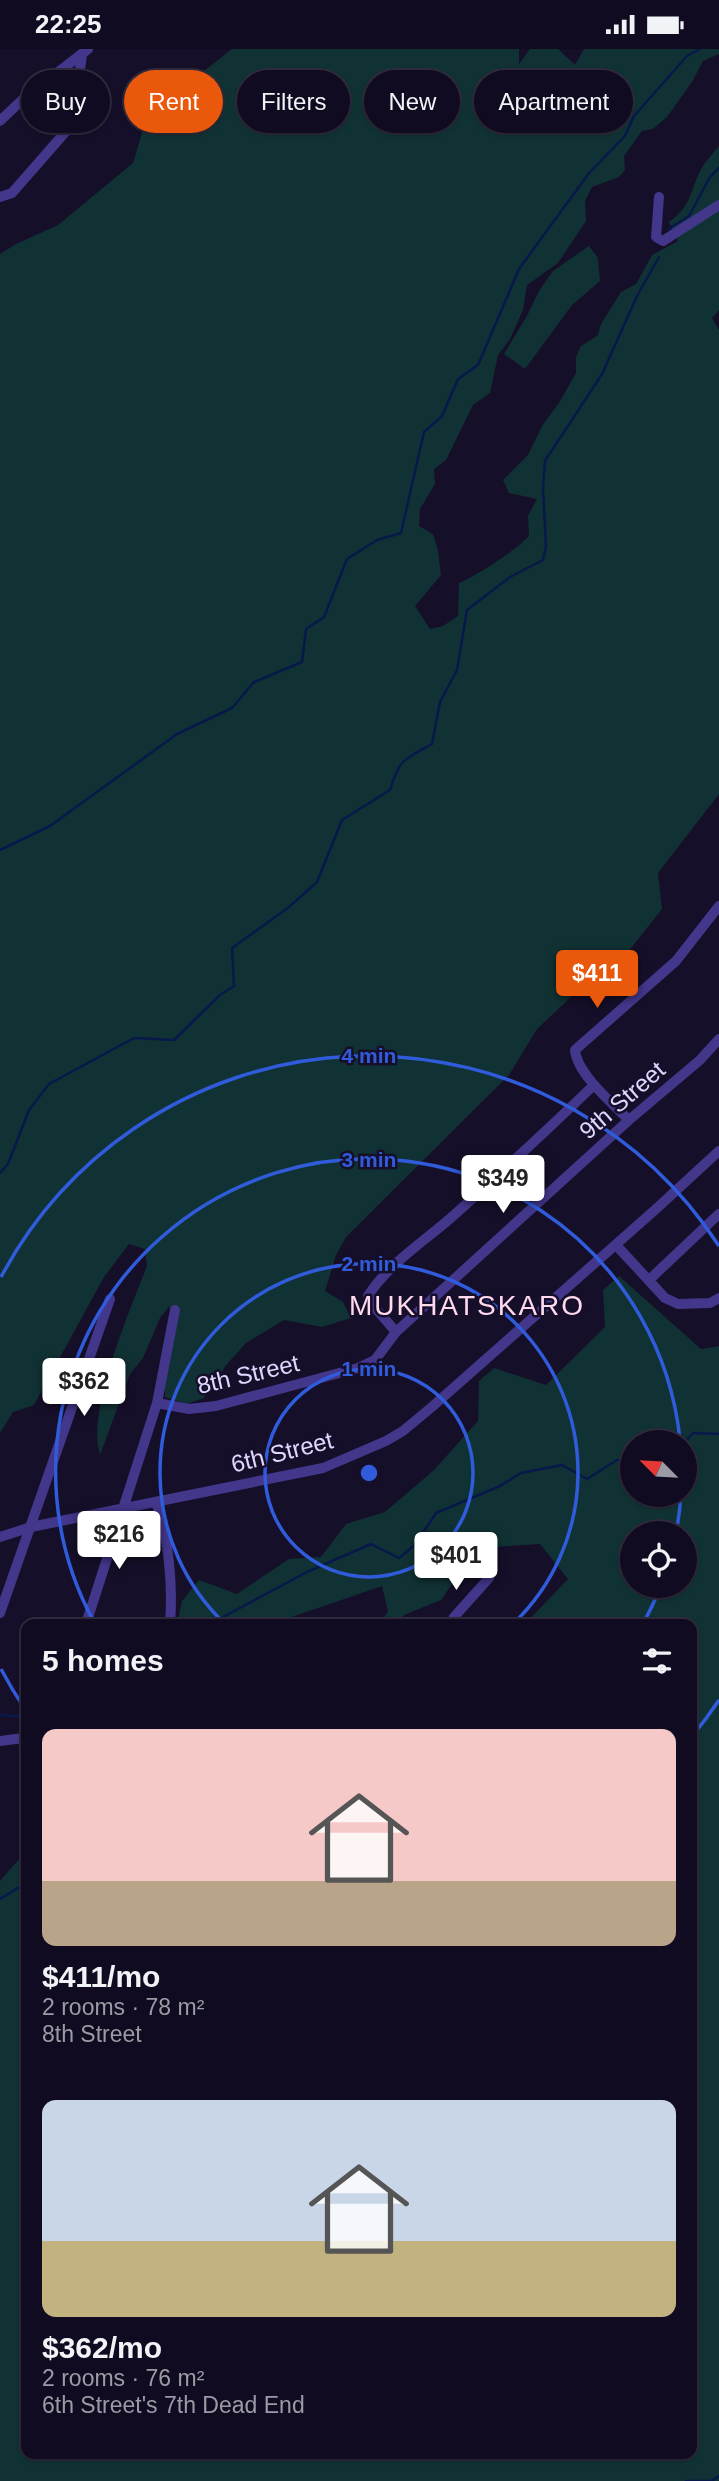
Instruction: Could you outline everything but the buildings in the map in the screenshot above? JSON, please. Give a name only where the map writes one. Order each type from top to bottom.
[{"type":"street","points":[[0,121],[21,101],[85,52]]},
{"type":"street","points":[[0,197],[12,193],[68,129],[75,109],[85,52]]},
{"type":"street","points":[[659,197],[656,237],[663,241],[719,205]]},
{"type":"street","points":[[629,1121],[594,1085],[576,1057],[575,1050],[676,961],[719,906]]},
{"type":"street","name":"9th Street","points":[[396,1332],[700,1060],[719,1039]]},
{"type":"street","points":[[396,1332],[371,1303],[368,1296],[372,1289],[594,1085]]},
{"type":"street","name":"6th Street","points":[[0,1537],[30,1527],[323,1468],[386,1441],[403,1431],[433,1406],[719,1151]]},
{"type":"street","points":[[649,1280],[719,1214]]},
{"type":"street","points":[[616,1245],[665,1299],[678,1304],[710,1303],[719,1299]]},
{"type":"street","points":[[0,1613],[110,1299]]},
{"type":"street","name":"8th Street","points":[[88,1619],[157,1403],[175,1310]]},
{"type":"street","name":"8th Street","points":[[157,1403],[189,1409],[216,1406],[358,1368],[375,1360],[396,1332]]},
{"type":"street","points":[[156,1502],[162,1519],[169,1570],[170,1619]]},
{"type":"street","points":[[453,1619],[489,1579]]},
{"type":"street","points":[[0,1741],[21,1738]]},
{"type":"green space","points":[[232,49],[519,49],[519,64],[530,49],[558,49],[575,65],[584,49],[719,49],[719,54],[703,61],[692,82],[667,117],[653,129],[642,131],[624,156],[625,170],[619,177],[592,187],[585,201],[586,221],[558,263],[527,285],[523,310],[510,339],[498,355],[490,393],[473,405],[446,460],[434,469],[435,484],[420,509],[419,526],[433,534],[441,575],[415,606],[430,629],[443,626],[458,616],[459,583],[496,562],[529,536],[528,516],[537,499],[509,493],[503,480],[528,455],[542,426],[559,403],[576,373],[576,357],[581,346],[598,335],[601,324],[621,292],[636,284],[652,255],[678,241],[669,222],[686,204],[701,169],[719,146],[719,310],[712,318],[719,330],[719,794],[658,873],[662,909],[612,972],[590,979],[537,1029],[509,1075],[346,1237],[336,1255],[325,1291],[343,1302],[351,1318],[322,1327],[284,1320],[246,1343],[227,1364],[204,1398],[187,1404],[165,1397],[165,1379],[179,1316],[169,1307],[160,1318],[143,1358],[130,1374],[100,1455],[97,1436],[104,1387],[147,1266],[145,1249],[129,1244],[104,1277],[34,1405],[13,1412],[0,1433],[0,254],[58,225],[133,163],[142,133],[223,133],[223,70],[205,70]]},
{"type":"green space","points":[[589,246],[598,258],[600,281],[572,305],[525,369],[504,354],[553,271]]},
{"type":"green space","points":[[619,1276],[701,1349],[719,1346],[719,2481],[0,2481],[0,1881],[21,1857],[21,2459],[697,2459],[697,1619],[530,1619],[568,1579],[540,1544],[477,1548],[441,1600],[404,1615],[401,1619],[383,1619],[388,1611],[382,1586],[286,1619],[178,1619],[182,1601],[199,1580],[237,1594],[289,1559],[321,1557],[346,1524],[385,1512],[434,1470],[478,1421],[479,1381],[494,1368],[546,1385],[605,1327],[603,1290]]},
{"type":"waterway","points":[[0,850],[50,826],[177,734],[232,708],[254,682],[302,662],[306,629],[324,617],[347,559],[377,540],[401,533],[424,432],[442,416],[458,379],[478,365],[519,269],[589,173],[625,136],[634,116],[687,56],[700,49]]},
{"type":"waterway","points":[[668,229],[689,216],[710,177],[719,168]]},
{"type":"waterway","points":[[0,1173],[8,1164],[29,1110],[49,1084],[134,1038],[174,1040],[220,995],[234,986],[232,948],[289,907],[317,882],[342,820],[390,790],[404,761],[432,744],[440,702],[457,670],[467,610],[510,577],[543,560],[546,547],[543,488],[545,461],[602,374],[638,294],[659,257]]},
{"type":"waterway","points":[[697,1433],[719,1434]]},
{"type":"waterway","points":[[222,1619],[307,1572],[371,1544],[399,1558],[415,1545],[436,1513],[500,1486],[521,1473],[562,1465],[587,1479],[620,1460]]},
{"type":"waterway","points":[[0,1715],[21,1717]]},
{"type":"waterway","points":[[0,1899],[21,1886]]},
{"type":"waterway","points":[[686,2481],[712,2481],[719,2476]]},
{"type":"district","name":"MUKHATSKARO","points":[[467,1305]]}]
